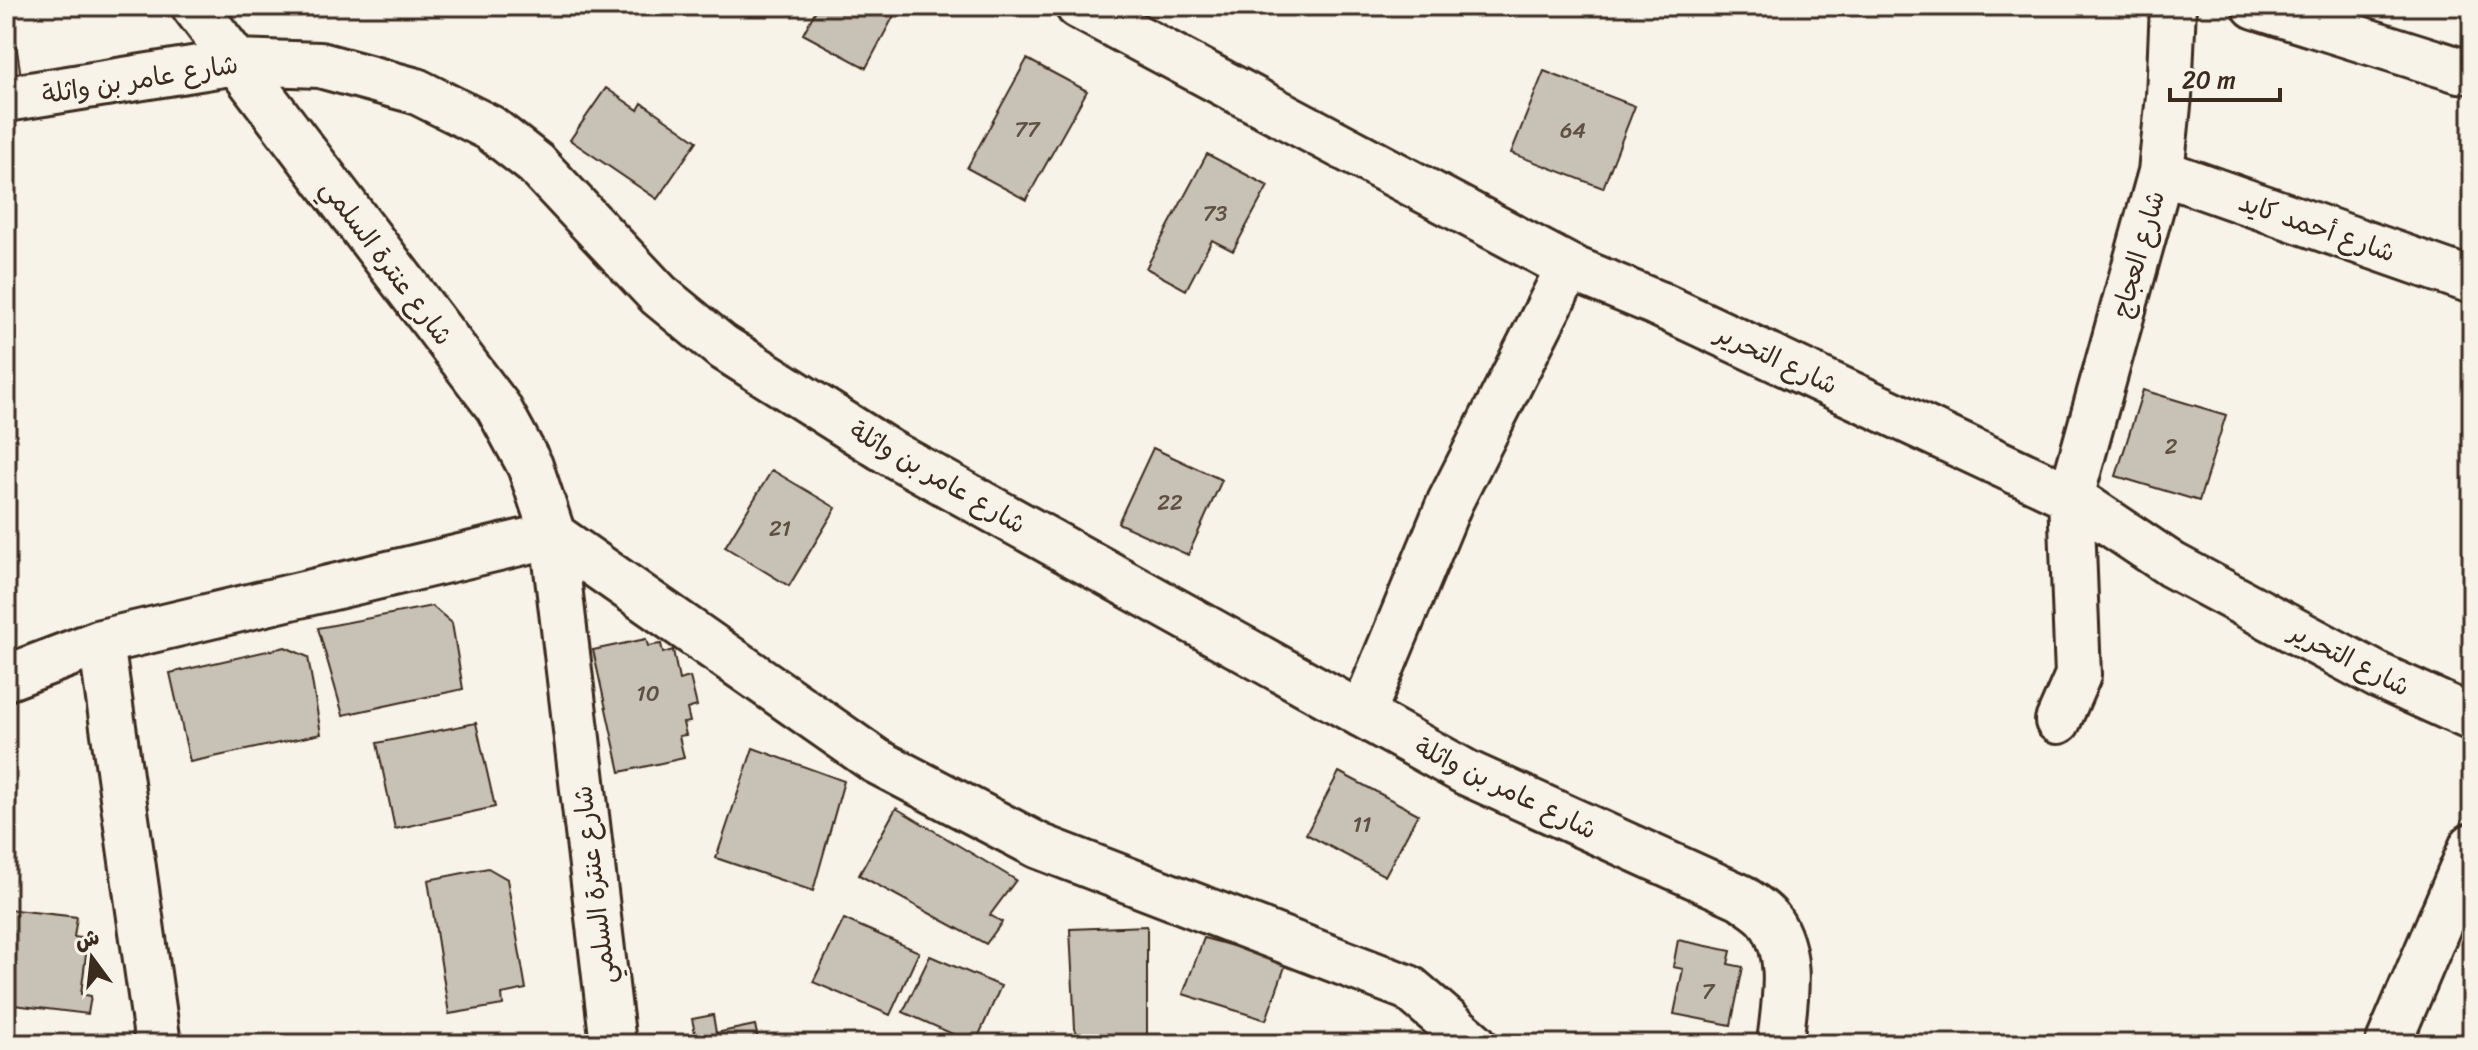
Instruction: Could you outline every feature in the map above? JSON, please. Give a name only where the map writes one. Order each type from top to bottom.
[{"type":"street","name":"شارع عنترة السلمي","points":[[194,6],[498,407],[530,466],[553,535],[613,1044]]},
{"type":"street","name":"شارع العجاج","points":[[2058,721],[2078,675],[2071,497],[2161,172],[2169,96],[2173,6]]},
{"type":"street","points":[[2255,6],[2459,70],[2472,71]]},
{"type":"street","name":"شارع التحرير","points":[[1080,7],[1569,267],[1671,310],[2071,497],[2172,565],[2379,676],[2472,718]]},
{"type":"street","name":"شارع عامر بن واثلة","points":[[6,99],[236,62],[320,65],[416,91],[490,128],[536,164],[659,295],[721,346],[887,451],[1467,773],[1741,897],[1770,920],[1784,953],[1786,984],[1780,1044]]},
{"type":"street","name":"شارع أحمد كايد","points":[[2161,172],[2472,281]]},
{"type":"street","points":[[1362,715],[1450,502],[1569,267]]},
{"type":"street","points":[[6,678],[101,642],[553,535],[876,761],[1039,846],[1409,988],[1474,1044]]},
{"type":"street","points":[[101,642],[158,1044]]},
{"type":"street","points":[[2388,1044],[2472,846]]},
{"type":"building","points":[[818,6],[899,6],[866,68],[803,34]]},
{"type":"building","points":[[12,18],[21,76],[6,79],[6,19]]},
{"type":"building","points":[[1027,59],[1087,91],[1026,200],[967,168]]},
{"type":"building","points":[[1544,71],[1635,106],[1603,188],[1511,153]]},
{"type":"building","points":[[606,88],[638,110],[642,103],[697,141],[657,199],[570,140]]},
{"type":"building","points":[[1207,154],[1268,186],[1233,251],[1212,240],[1186,290],[1146,268]]},
{"type":"building","points":[[2143,390],[2226,415],[2199,501],[2116,476]]},
{"type":"building","points":[[1153,448],[1222,480],[1188,555],[1118,523]]},
{"type":"building","points":[[772,470],[836,508],[789,586],[725,547]]},
{"type":"building","points":[[432,606],[452,623],[463,689],[343,715],[318,628]]},
{"type":"building","points":[[646,639],[648,646],[661,644],[663,653],[673,650],[679,680],[690,677],[697,706],[687,709],[690,722],[683,723],[686,735],[679,736],[684,758],[620,772],[593,650]]},
{"type":"building","points":[[285,647],[308,657],[321,734],[190,762],[170,673]]},
{"type":"building","points":[[476,723],[495,807],[395,829],[377,743]]},
{"type":"building","points":[[753,748],[844,781],[813,891],[716,858]]},
{"type":"building","points":[[1339,772],[1418,814],[1385,876],[1306,834]]},
{"type":"building","points":[[896,808],[1016,880],[990,915],[1002,922],[986,944],[859,875]]},
{"type":"building","points":[[488,868],[507,879],[526,989],[502,994],[503,1005],[449,1014],[428,880]]},
{"type":"building","points":[[6,909],[77,917],[74,937],[88,939],[81,994],[91,996],[88,1014],[6,1004]]},
{"type":"building","points":[[844,919],[919,952],[890,1015],[813,982]]},
{"type":"building","points":[[1147,926],[1147,1044],[1082,1044],[1075,1029],[1070,929]]},
{"type":"building","points":[[1204,938],[1287,961],[1266,1020],[1183,994]]},
{"type":"building","points":[[1678,940],[1731,951],[1728,964],[1743,967],[1731,1025],[1674,1014],[1683,969],[1673,967]]},
{"type":"building","points":[[930,956],[1001,986],[975,1044],[903,1012]]},
{"type":"building","points":[[713,1015],[716,1033],[755,1025],[759,1044],[677,1044],[677,1041],[696,1037],[692,1019]]}]
